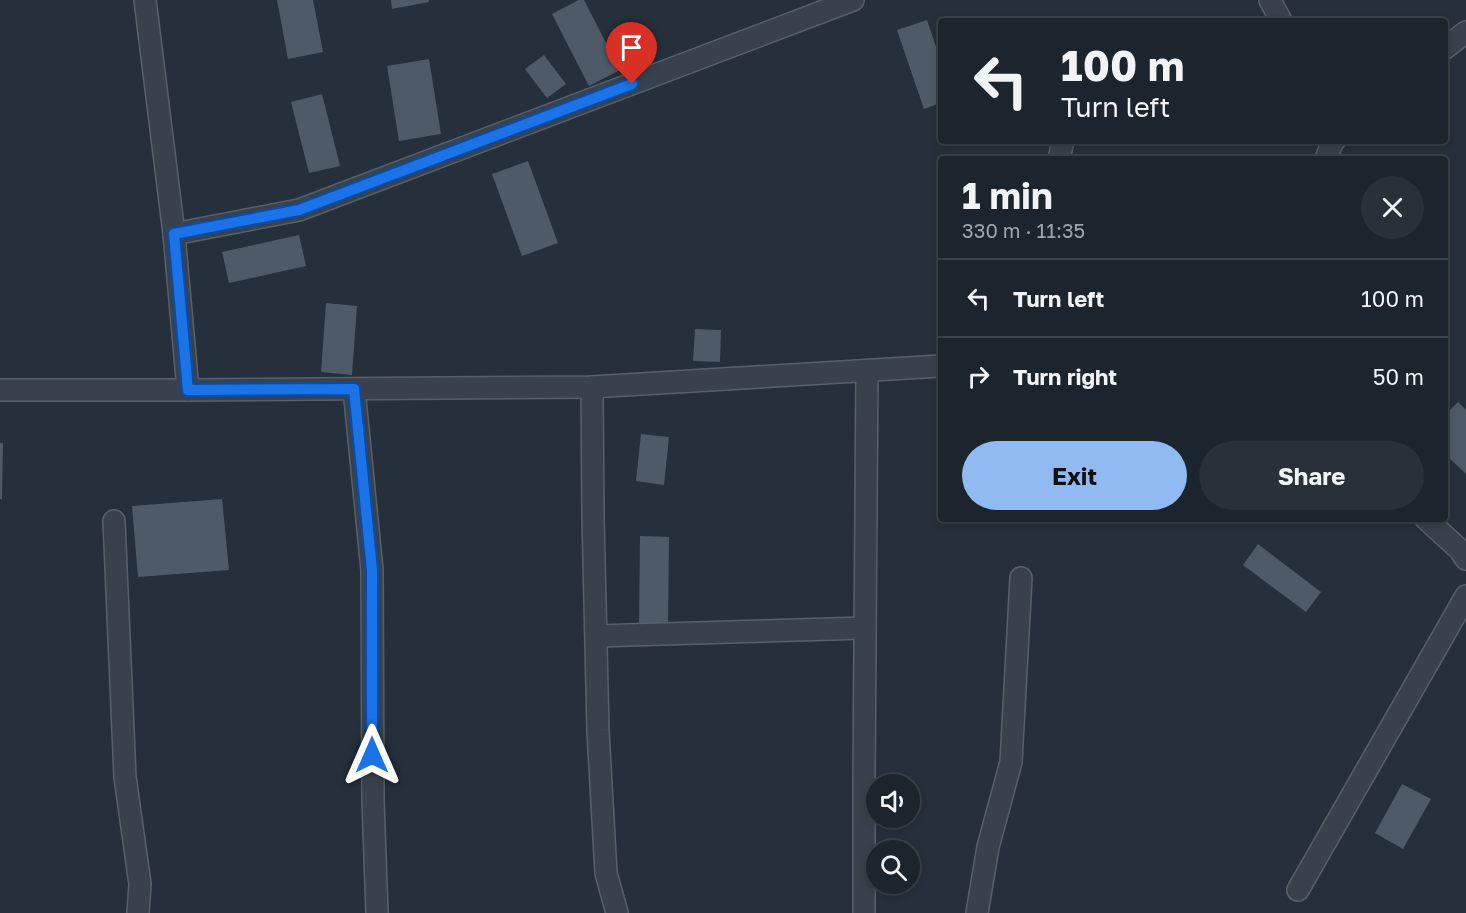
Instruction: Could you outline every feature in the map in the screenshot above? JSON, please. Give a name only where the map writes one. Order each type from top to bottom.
[{"type":"street","points":[[174,234],[299,210],[853,0]]},
{"type":"street","points":[[1270,0],[1279,18]]},
{"type":"street","points":[[149,1],[188,390]]},
{"type":"street","points":[[1448,47],[1466,32]]},
{"type":"street","points":[[0,390],[592,387],[938,366]]},
{"type":"street","points":[[864,913],[867,371]]},
{"type":"street","points":[[592,387],[592,517],[598,730],[606,873],[617,913]]},
{"type":"street","points":[[354,389],[372,570],[373,801],[377,913]]},
{"type":"street","points":[[114,521],[125,777],[140,884],[138,913]]},
{"type":"street","points":[[1430,522],[1464,551]]},
{"type":"street","points":[[977,913],[988,847],[1011,762],[1021,578]]},
{"type":"street","points":[[1298,890],[1466,596]]},
{"type":"street","points":[[596,636],[865,628]]},
{"type":"building","points":[[277,0],[313,0],[323,52],[288,59]]},
{"type":"building","points":[[391,0],[429,0],[429,2],[392,9]]},
{"type":"building","points":[[579,0],[584,0],[620,70],[589,86],[552,14]]},
{"type":"building","points":[[927,20],[938,53],[938,104],[924,109],[897,30]]},
{"type":"building","points":[[544,55],[566,84],[547,98],[525,69]]},
{"type":"building","points":[[429,59],[441,134],[399,141],[387,66]]},
{"type":"building","points":[[322,94],[340,166],[309,173],[291,102]]},
{"type":"building","points":[[528,161],[558,243],[522,256],[492,174]]},
{"type":"building","points":[[299,235],[306,266],[229,283],[222,252]]},
{"type":"building","points":[[326,303],[357,306],[352,375],[321,372]]},
{"type":"building","points":[[695,329],[721,330],[720,362],[693,361]]},
{"type":"building","points":[[1458,402],[1466,410],[1466,474],[1448,457],[1448,412]]},
{"type":"building","points":[[641,434],[669,437],[664,485],[636,481]]},
{"type":"building","points":[[0,443],[3,443],[2,499],[0,499]]},
{"type":"building","points":[[222,499],[229,570],[138,577],[132,506]]},
{"type":"building","points":[[640,536],[669,537],[668,626],[639,625]]},
{"type":"building","points":[[1258,544],[1321,592],[1306,612],[1243,565]]},
{"type":"building","points":[[1402,784],[1431,799],[1403,849],[1375,833]]},
{"type":"route","points":[[372,755],[372,570],[354,389],[188,390],[174,234],[299,210],[632,84]]}]
